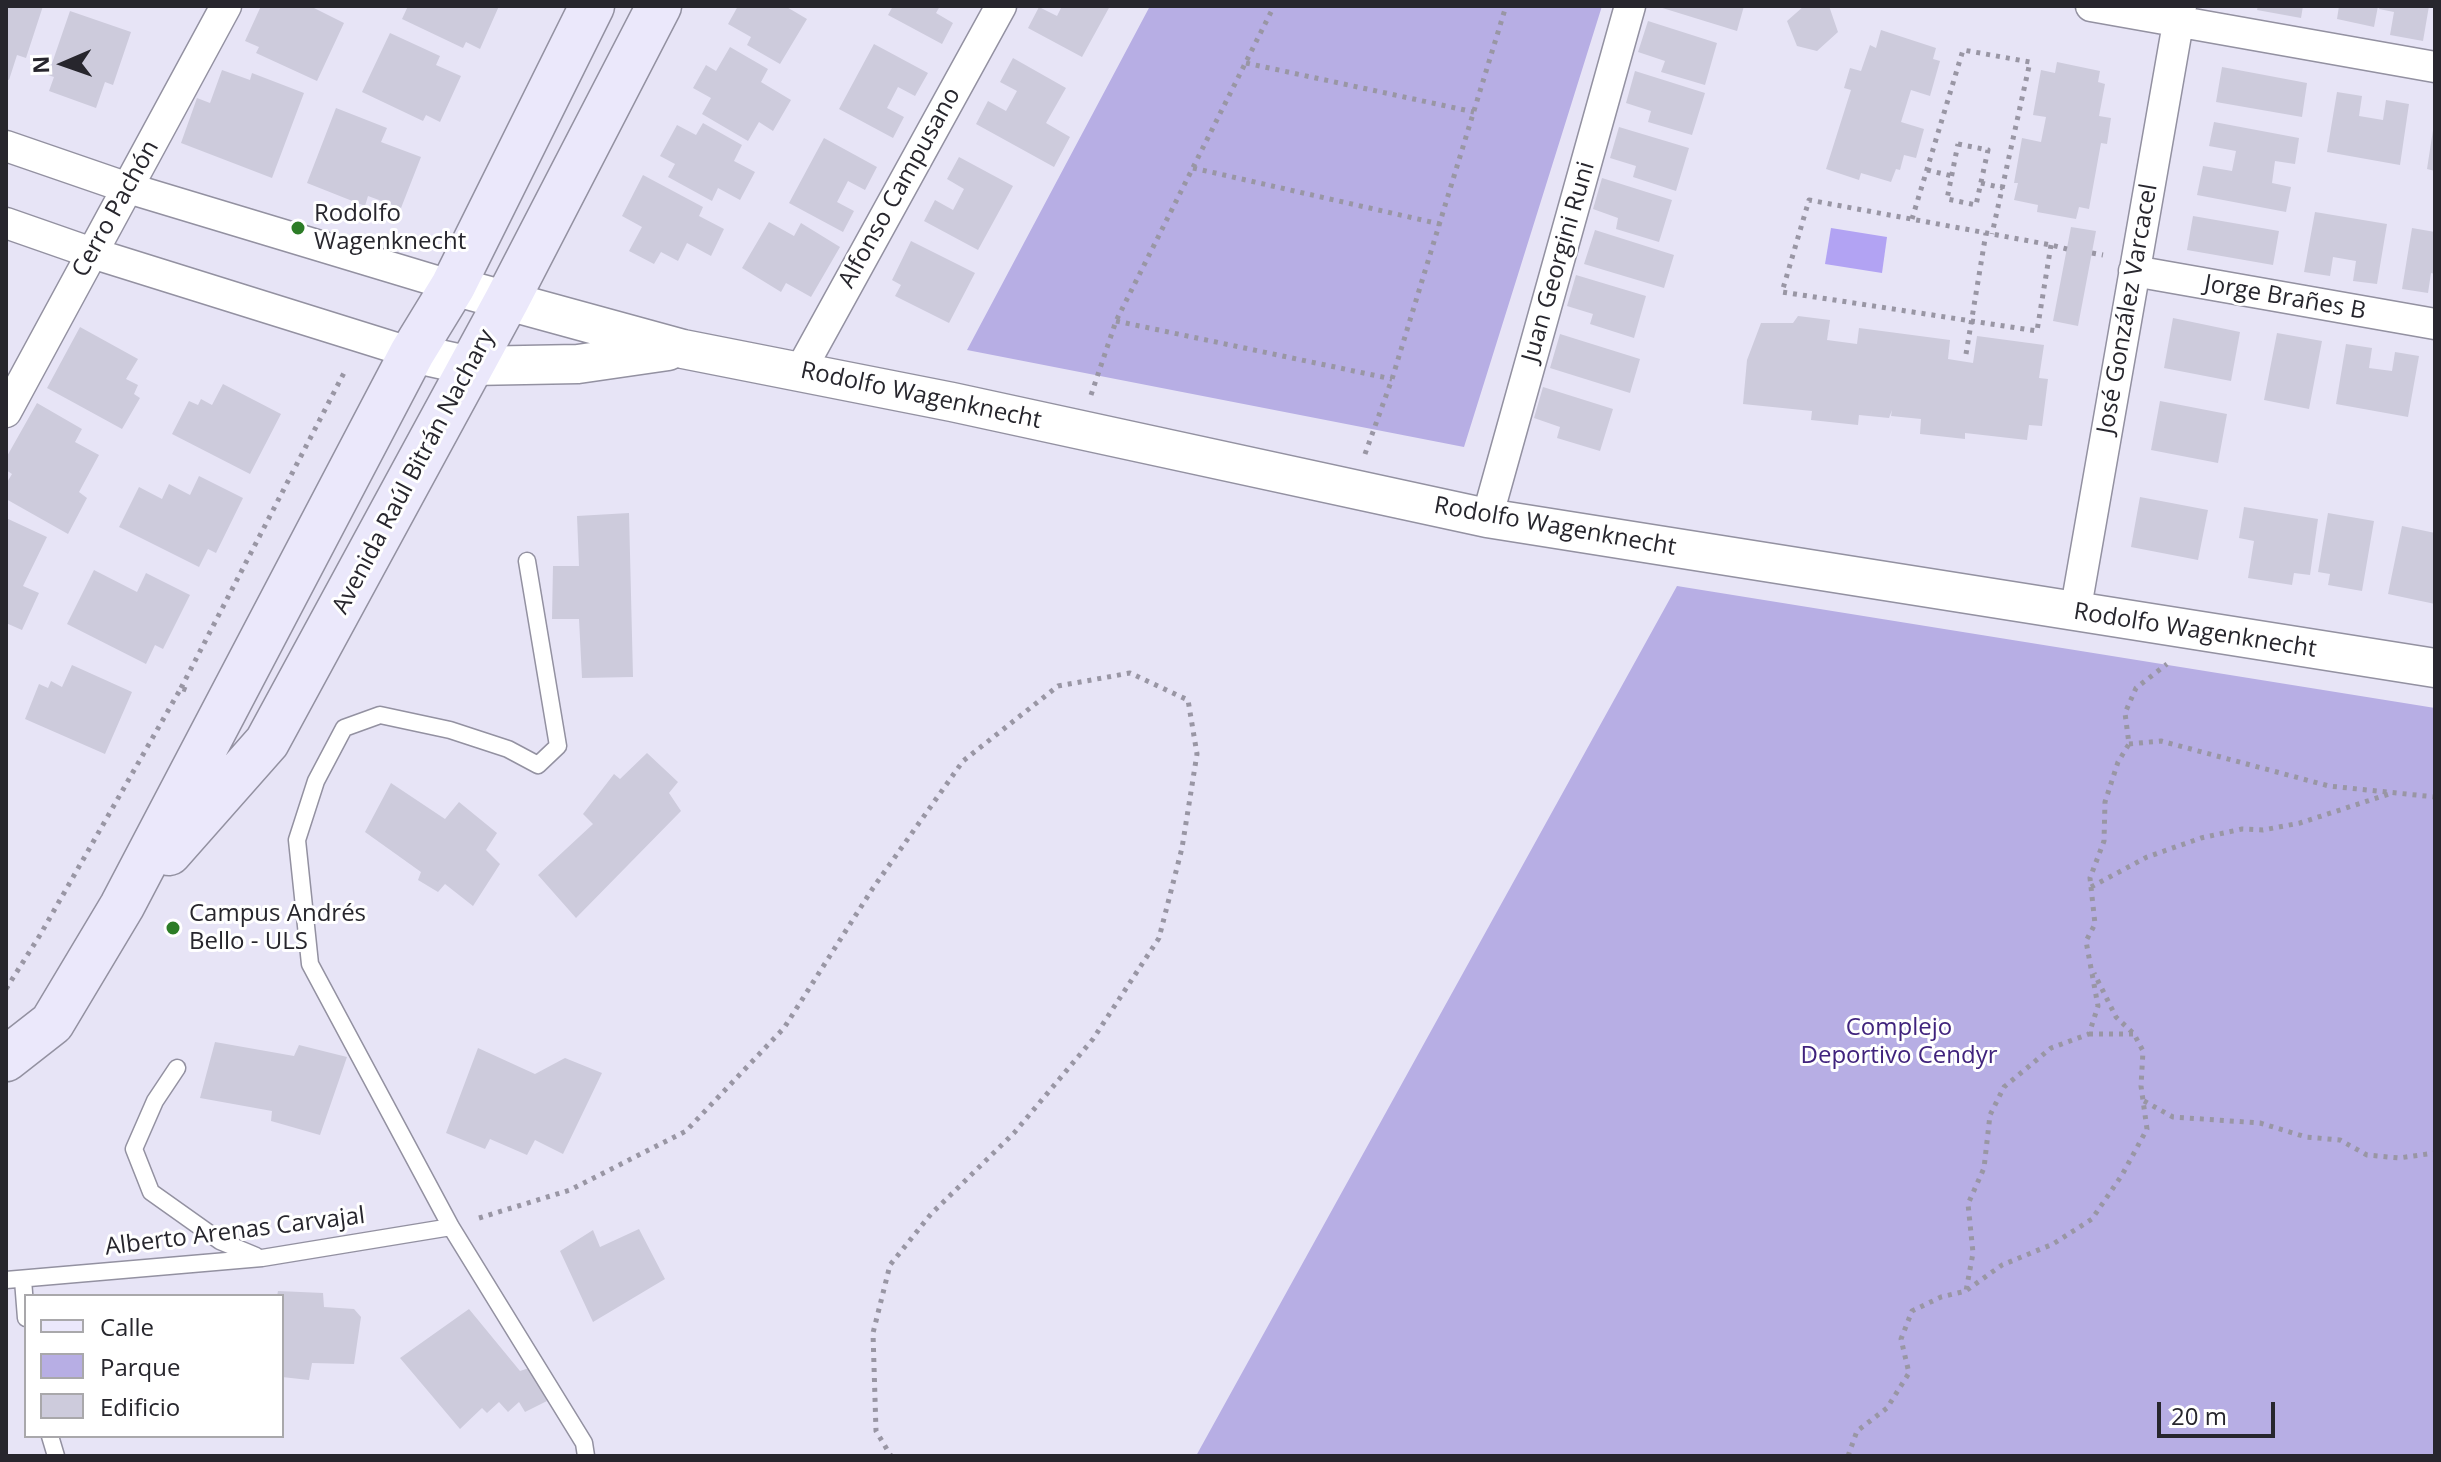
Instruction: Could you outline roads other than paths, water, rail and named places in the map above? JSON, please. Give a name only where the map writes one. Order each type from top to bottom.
[{"type":"main road","name":"Avenida Raúl Bitrán Nachary","points":[[6,1059],[52,1023],[122,906],[412,353],[453,286],[592,6]]},
{"type":"main road","name":"Avenida Raúl Bitrán Nachary","points":[[122,906],[267,742],[507,300],[659,6]]},
{"type":"street","name":"Cerro Pachón","points":[[6,412],[226,6]]},
{"type":"street","name":"Alfonso Campusano","points":[[800,371],[1001,6]]},
{"type":"street","name":"Juan Georgini Runi","points":[[1487,518],[1630,6]]},
{"type":"street","points":[[2091,6],[2180,14],[2435,67]]},
{"type":"street","name":"José González Varcacel","points":[[2075,613],[2180,14]]},
{"type":"street","name":"Rodolfo Wagenknecht","points":[[6,146],[128,188],[453,286],[683,349],[800,371],[1487,518],[2435,668]]},
{"type":"street","name":"Rodolfo Wagenknecht","points":[[6,223],[412,353],[471,366],[578,364],[683,349]]},
{"type":"street","name":"Jorge Brañes B","points":[[2134,271],[2435,324]]},
{"type":"lane","points":[[527,561],[558,746],[538,765],[508,749],[450,730],[380,715],[344,728],[316,781],[297,840],[310,964],[451,1227],[584,1443],[586,1456]]},
{"type":"lane","points":[[177,1068],[155,1101],[134,1149],[151,1192],[220,1241],[262,1258]]},
{"type":"lane","name":"Alberto Arenas Carvajal","points":[[24,1312],[14,1280],[262,1258],[451,1227]]},
{"type":"place","name":"Rodolfo Wagenknecht","points":[[298,228]]},
{"type":"place","name":"Campus Andrés Bello - ULS","points":[[173,928]]},
{"type":"park label","name":"Complejo Deportivo Cendyr","points":[[1899,1042]]}]
